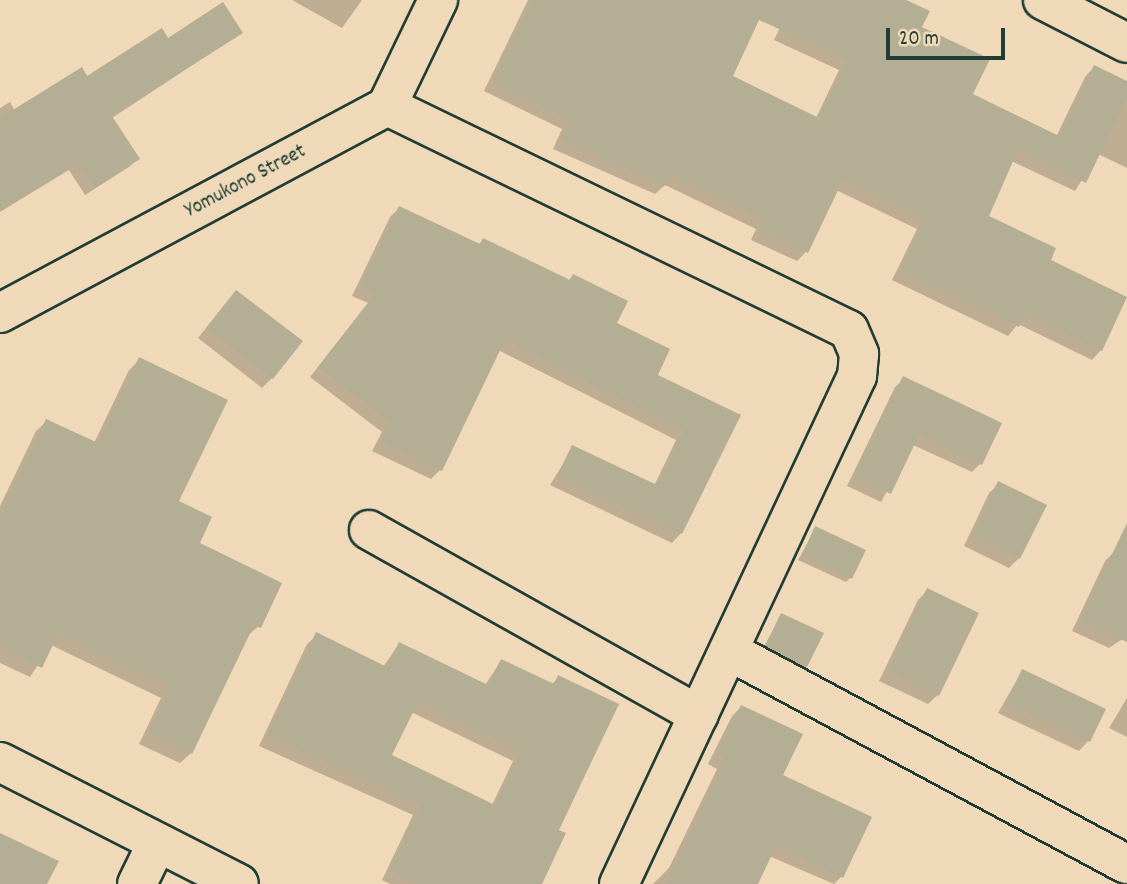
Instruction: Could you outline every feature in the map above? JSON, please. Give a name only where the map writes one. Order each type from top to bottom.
[{"type":"street","points":[[438,0],[387,106],[849,330],[859,354],[857,376],[619,884]]},
{"type":"street","points":[[1043,0],[1127,43]]},
{"type":"street","name":"Yomukono Street","points":[[0,313],[387,106]]},
{"type":"street","points":[[369,530],[699,715]]},
{"type":"street","points":[[729,651],[1127,863]]},
{"type":"street","points":[[0,762],[156,845],[239,884]]},
{"type":"street","points":[[137,884],[156,845]]},
{"type":"building","points":[[532,0],[906,0],[930,11],[922,27],[990,59],[973,94],[1059,136],[1094,65],[1127,81],[1127,98],[1086,183],[1018,150],[989,216],[1056,248],[1051,260],[1127,297],[1102,351],[1025,314],[1019,327],[900,270],[925,219],[843,180],[808,253],[759,230],[764,220],[672,175],[666,186],[561,140],[570,120],[492,82]],"holes":[[[759,20],[847,60],[819,118],[733,76]]]},
{"type":"building","points":[[223,2],[243,33],[112,116],[140,159],[94,188],[78,163],[0,211],[0,118],[82,67],[87,76],[162,28],[168,38]]},
{"type":"building","points":[[399,206],[480,244],[483,238],[570,280],[573,274],[628,301],[617,323],[670,349],[658,375],[741,415],[682,534],[557,476],[572,445],[657,485],[684,431],[505,340],[442,471],[380,442],[390,422],[318,367],[375,294],[360,286]]},
{"type":"building","points":[[236,290],[303,341],[273,379],[206,328]]},
{"type":"building","points":[[139,357],[228,400],[179,501],[212,517],[200,543],[282,583],[261,628],[254,625],[192,754],[148,733],[170,687],[58,634],[42,668],[0,648],[0,515],[46,419],[98,443]]},
{"type":"building","points":[[903,376],[1002,423],[982,465],[919,435],[891,494],[854,477]]},
{"type":"building","points":[[998,481],[1047,505],[1020,559],[972,536]]},
{"type":"building","points":[[1127,523],[1127,642],[1080,621]]},
{"type":"building","points":[[815,526],[866,550],[852,579],[802,555]]},
{"type":"building","points":[[927,588],[979,613],[939,696],[888,671]]},
{"type":"building","points":[[781,613],[824,633],[807,667],[765,646]]},
{"type":"building","points":[[316,632],[387,667],[399,642],[488,685],[501,659],[554,684],[558,675],[619,704],[559,830],[566,833],[542,884],[418,884],[389,870],[421,805],[267,736]],"holes":[[[418,702],[521,751],[495,805],[392,755]]]},
{"type":"building","points":[[1022,669],[1106,709],[1090,742],[1006,703]]},
{"type":"building","points":[[741,705],[803,734],[783,775],[872,817],[843,878],[776,846],[758,884],[665,884],[726,759],[717,755]]},
{"type":"building","points":[[0,833],[59,861],[47,884],[0,884]]}]
